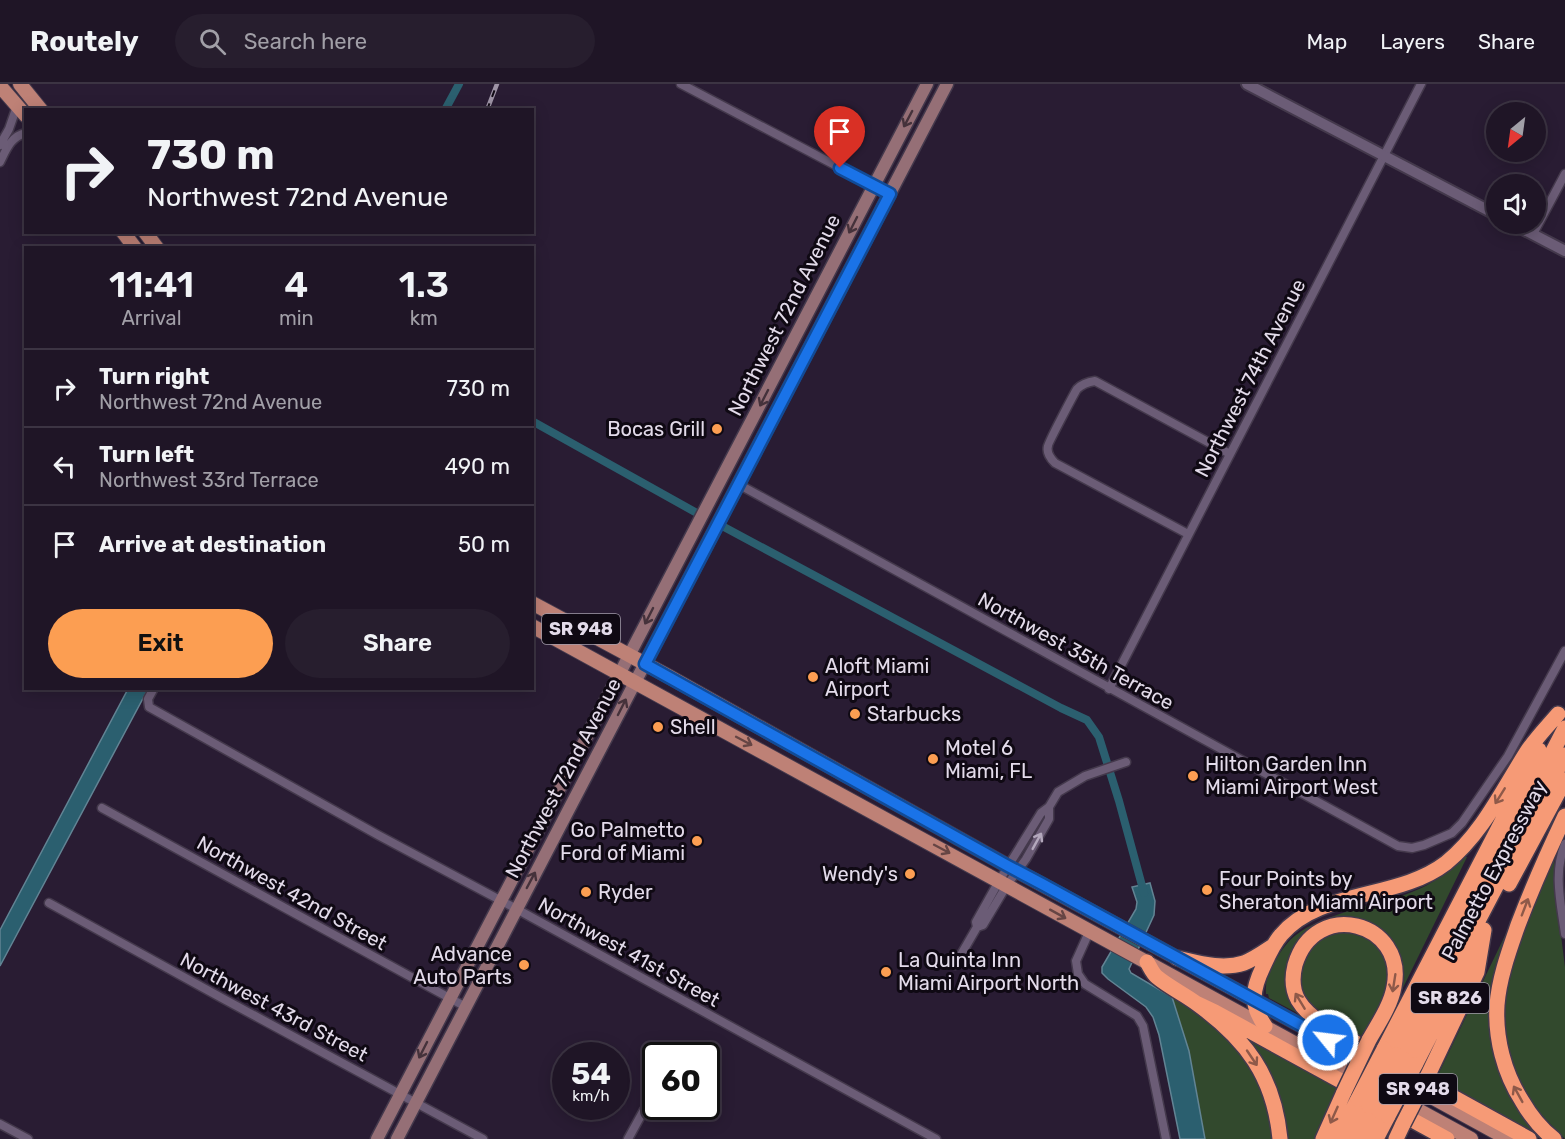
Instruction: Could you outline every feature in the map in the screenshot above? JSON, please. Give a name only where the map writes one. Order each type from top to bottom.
[{"type":"highway","name":"Palmetto Expressway","points":[[1368,1105],[1406,1060],[1565,700]]},
{"type":"highway","points":[[1265,1026],[1257,1012],[1254,1000],[1255,985],[1273,946],[1287,928],[1321,907],[1419,879],[1444,864],[1473,836],[1528,750],[1557,714]]},
{"type":"highway","points":[[1396,1139],[1403,1124],[1406,1060],[1565,728]]},
{"type":"highway","points":[[1406,1060],[1565,755]]},
{"type":"highway","name":"Palmetto Expressway","points":[[1337,1139],[1406,1060],[1477,972],[1484,930],[1565,780]]},
{"type":"highway","points":[[1554,1139],[1527,1110],[1507,1073],[1497,1027],[1497,1004],[1500,983],[1513,938],[1565,816]]},
{"type":"highway","points":[[1364,1139],[1368,1105],[1369,1041],[1390,1001],[1396,971],[1393,959],[1380,938],[1370,931],[1347,924],[1325,928],[1305,943],[1299,955],[1293,980],[1298,1000],[1314,1018],[1529,1139]]},
{"type":"highway","points":[[1178,958],[1210,965],[1231,966],[1246,962],[1273,946]]},
{"type":"highway","points":[[1147,962],[1156,976],[1196,1003],[1233,1033],[1253,1058],[1271,1095],[1280,1139]]},
{"type":"highway","points":[[1196,1003],[1215,1011],[1447,1139]]},
{"type":"highway","name":"Palmetto Expressway","points":[[1368,1105],[1376,1139]]},
{"type":"highway","points":[[1323,1139],[1368,1105]]},
{"type":"highway","points":[[1352,1139],[1368,1105]]},
{"type":"main road","points":[[20,84],[39,108]]},
{"type":"main road","name":"Northwest 72nd Avenue","points":[[377,1139],[927,84]]},
{"type":"main road","name":"Northwest 72nd Avenue","points":[[397,1139],[947,84]]},
{"type":"main road","points":[[0,86],[21,111]]},
{"type":"main road","points":[[890,154],[898,151],[912,152]]},
{"type":"main road","points":[[147,234],[156,246]]},
{"type":"main road","points":[[802,324],[818,331]]},
{"type":"main road","name":"SR 948","points":[[534,604],[1508,1139]]},
{"type":"main road","name":"SR 948","points":[[534,627],[1147,962]]},
{"type":"main road","points":[[912,833],[920,817]]},
{"type":"main road","points":[[1147,962],[1471,1139]]},
{"type":"street","points":[[681,84],[890,194]]},
{"type":"street","points":[[1247,84],[1486,209]]},
{"type":"street","name":"Northwest 74th Avenue","points":[[1109,688],[1421,84]]},
{"type":"street","points":[[0,145],[21,111]]},
{"type":"street","points":[[0,162],[13,139],[24,133]]},
{"type":"street","points":[[1546,210],[1565,174]]},
{"type":"street","points":[[1533,234],[1565,251]]},
{"type":"street","points":[[1188,534],[1055,463],[1049,456],[1047,446],[1077,389],[1087,382],[1095,381],[1230,454]]},
{"type":"street","name":"Northwest 35th Terrace","points":[[738,484],[1398,846],[1412,848],[1424,845],[1452,833],[1462,823],[1508,756],[1565,651]]},
{"type":"street","name":"Northwest 41st Street","points":[[153,690],[148,699],[148,706],[378,835],[936,1139]]},
{"type":"street","points":[[955,965],[977,927],[976,922],[1013,869],[1041,813],[1049,807],[1058,792],[1085,776],[1122,763]]},
{"type":"street","name":"Northwest 42nd Street","points":[[102,808],[466,1006]]},
{"type":"street","points":[[1565,844],[1558,876],[1565,934]]},
{"type":"street","name":"Northwest 43rd Street","points":[[49,903],[483,1139]]},
{"type":"street","points":[[1090,930],[1076,961],[1078,974],[1085,984],[1137,1016],[1143,1026],[1166,1139]]},
{"type":"street","points":[[628,1139],[642,1114]]},
{"type":"street","points":[[0,1124],[28,1139]]},
{"type":"green space","points":[[1554,854],[1557,904],[1565,967],[1565,1139],[1533,1106],[1518,1084],[1506,1050],[1502,1011],[1510,963]]},
{"type":"green space","points":[[1467,857],[1396,1002],[1399,989],[1374,928],[1304,935],[1294,948],[1288,964],[1301,1015],[1269,998],[1266,994],[1268,974],[1272,965],[1286,944],[1296,935],[1336,915],[1420,889],[1440,877]]},
{"type":"green space","points":[[1523,898],[1506,941],[1490,997],[1497,1053],[1545,1139],[1541,1139],[1435,1081]]},
{"type":"green space","points":[[1345,930],[1361,934],[1373,942],[1386,962],[1388,974],[1384,996],[1364,1040],[1339,1027],[1308,1004],[1301,989],[1300,971],[1304,955],[1326,933]]},
{"type":"green space","points":[[1172,997],[1197,1012],[1240,1049],[1254,1071],[1270,1111],[1274,1139],[1205,1139],[1189,1051]]},
{"type":"green space","points":[[1240,1031],[1342,1086],[1318,1139],[1285,1139]]},
{"type":"water","points":[[127,690],[147,690],[0,966],[0,930]]},
{"type":"water","points":[[1150,883],[1155,901],[1154,915],[1129,969],[1131,973],[1172,997],[1189,1051],[1205,1139],[1180,1139],[1159,1035],[1153,1017],[1146,1007],[1102,973],[1102,967],[1136,909],[1137,902],[1132,887]]},
{"type":"waterway","points":[[446,108],[459,84]]},
{"type":"waterway","points":[[534,422],[695,512]]},
{"type":"waterway","points":[[724,527],[1087,720],[1099,737],[1144,893]]},
{"type":"railway","points":[[488,108],[497,84]]},
{"type":"place","name":"Bocas Grill","points":[[717,429]]},
{"type":"place","name":"Aloft Miami Airport","points":[[813,677]]},
{"type":"place","name":"Starbucks","points":[[855,714]]},
{"type":"place","name":"Shell","points":[[658,727]]},
{"type":"place","name":"Motel 6 Miami, FL","points":[[933,759]]},
{"type":"place","name":"Hilton Garden Inn Miami Airport West","points":[[1193,776]]},
{"type":"place","name":"Go Palmetto Ford of Miami","points":[[697,841]]},
{"type":"place","name":"Wendy's","points":[[910,874]]},
{"type":"place","name":"Four Points by Sheraton Miami Airport","points":[[1207,890]]},
{"type":"place","name":"Ryder","points":[[586,892]]},
{"type":"place","name":"Advance Auto Parts","points":[[524,965]]},
{"type":"place","name":"La Quinta Inn Miami Airport North","points":[[886,972]]},
{"type":"route","points":[[840,168],[890,194],[645,664],[986,854],[1328,1040]]}]
